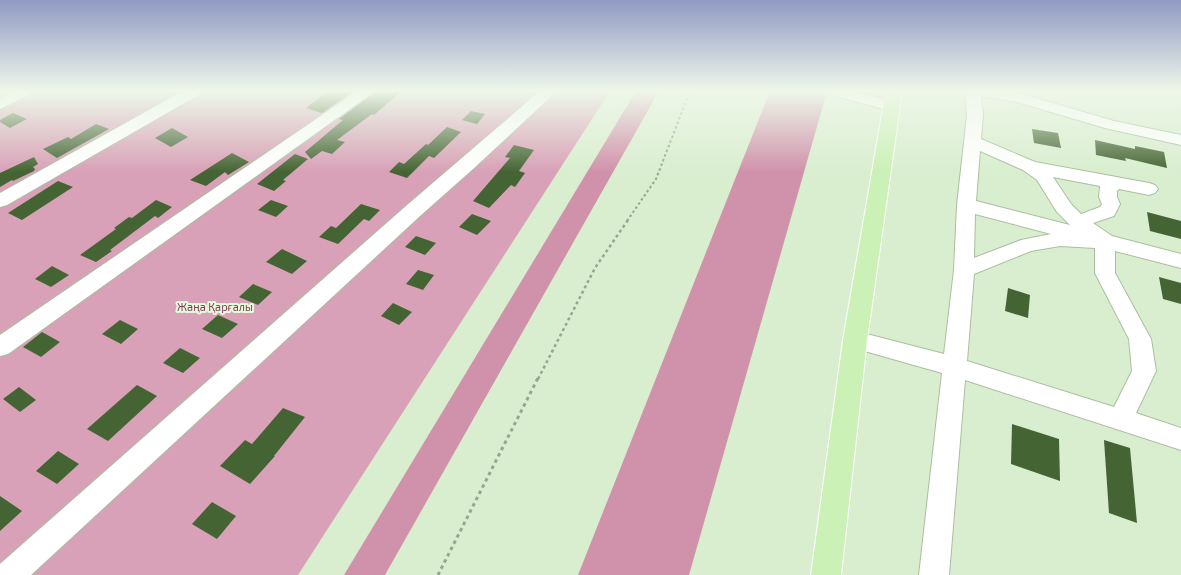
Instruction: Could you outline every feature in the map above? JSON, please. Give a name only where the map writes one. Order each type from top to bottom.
[{"type":"main road","points":[[826,575],[855,340],[889,118]]},
{"type":"street","points":[[0,201],[147,118]]},
{"type":"street","points":[[0,347],[329,118]]},
{"type":"street","points":[[10,575],[413,211],[468,166],[521,118]]},
{"type":"street","points":[[934,575],[964,270],[966,206],[975,118]]},
{"type":"street","points":[[1087,118],[1111,125],[1181,140]]},
{"type":"street","points":[[972,141],[1029,166],[1044,176],[1064,208],[1078,222],[1105,241]]},
{"type":"street","points":[[1029,166],[1149,188]]},
{"type":"street","points":[[1078,222],[1108,210],[1111,204],[1108,197],[1108,188],[1117,183]]},
{"type":"street","points":[[966,206],[1181,261]]},
{"type":"street","points":[[964,270],[1028,245],[1060,239],[1105,241]]},
{"type":"street","points":[[1105,241],[1105,273],[1140,339],[1144,371],[1134,394],[1120,419]]},
{"type":"street","points":[[855,340],[955,366],[1181,439]]},
{"type":"path","points":[[438,575],[596,268],[656,179],[680,118]]},
{"type":"green space","name":"Жаңа Қарғалы","points":[[0,118],[593,118],[298,575],[0,575]]},
{"type":"shaded area","points":[[620,118],[644,118],[385,575],[344,575]]},
{"type":"shaded area","points":[[759,118],[819,118],[689,575],[578,575]]},
{"type":"building","points":[[4,118],[27,119],[10,128],[0,122],[0,120]]},
{"type":"building","points":[[367,118],[337,140],[345,142],[332,154],[322,151],[311,159],[305,152],[343,120],[339,119]]},
{"type":"building","points":[[464,118],[482,118],[477,124],[462,120]]},
{"type":"building","points":[[96,124],[109,129],[57,158],[43,149],[68,137],[71,139]]},
{"type":"building","points":[[447,127],[461,132],[434,158],[429,156],[407,178],[389,172],[399,162],[404,164],[426,144],[428,145]]},
{"type":"building","points":[[172,128],[188,137],[171,147],[155,138]]},
{"type":"building","points":[[1032,129],[1058,133],[1061,148],[1034,143]]},
{"type":"building","points":[[1095,140],[1135,149],[1135,146],[1164,152],[1167,168],[1125,158],[1126,161],[1096,155]]},
{"type":"building","points":[[514,145],[534,150],[519,171],[525,173],[515,187],[511,185],[489,208],[473,201],[510,158],[505,157]]},
{"type":"building","points":[[232,153],[249,162],[228,175],[225,172],[206,186],[190,180]]},
{"type":"building","points":[[295,154],[308,159],[283,180],[286,181],[274,191],[257,184]]},
{"type":"building","points":[[34,157],[38,164],[33,167],[35,169],[34,171],[13,181],[12,180],[0,187],[0,173]]},
{"type":"building","points":[[58,181],[73,187],[22,220],[8,213]]},
{"type":"building","points":[[156,200],[172,207],[158,218],[155,216],[96,262],[80,255],[116,229],[114,228],[129,217],[132,218]]},
{"type":"building","points":[[271,200],[288,206],[276,217],[258,210]]},
{"type":"building","points":[[361,204],[380,210],[369,221],[364,219],[338,244],[319,237],[331,226],[336,228]]},
{"type":"building","points":[[1147,212],[1181,221],[1181,239],[1150,231]]},
{"type":"building","points":[[472,214],[491,221],[477,235],[459,227]]},
{"type":"building","points":[[416,236],[436,243],[425,255],[405,247]]},
{"type":"building","points":[[282,249],[307,261],[292,274],[266,262]]},
{"type":"building","points":[[52,266],[69,275],[51,287],[35,279]]},
{"type":"building","points":[[418,270],[434,275],[423,290],[406,284]]},
{"type":"building","points":[[1159,277],[1181,283],[1181,304],[1163,299]]},
{"type":"building","points":[[253,284],[272,292],[258,305],[239,297]]},
{"type":"building","points":[[1008,288],[1030,295],[1028,318],[1005,311]]},
{"type":"building","points":[[393,303],[412,312],[399,325],[381,316]]},
{"type":"building","points":[[218,315],[238,324],[222,338],[202,329]]},
{"type":"building","points":[[120,320],[138,329],[121,344],[102,334]]},
{"type":"building","points":[[42,332],[60,342],[41,357],[23,347]]},
{"type":"building","points":[[180,348],[200,358],[183,373],[163,363]]},
{"type":"building","points":[[137,385],[157,396],[108,441],[87,429]]},
{"type":"building","points":[[19,387],[36,400],[20,412],[3,399]]},
{"type":"building","points":[[283,408],[305,417],[275,456],[250,484],[220,466],[245,440],[252,444]]},
{"type":"building","points":[[1012,424],[1059,439],[1060,481],[1011,464]]},
{"type":"building","points":[[1104,440],[1130,448],[1137,523],[1109,513]]},
{"type":"building","points":[[58,451],[79,464],[57,484],[36,471]]},
{"type":"building","points":[[0,496],[22,511],[0,531]]},
{"type":"building","points":[[212,502],[236,516],[217,539],[192,524]]}]
